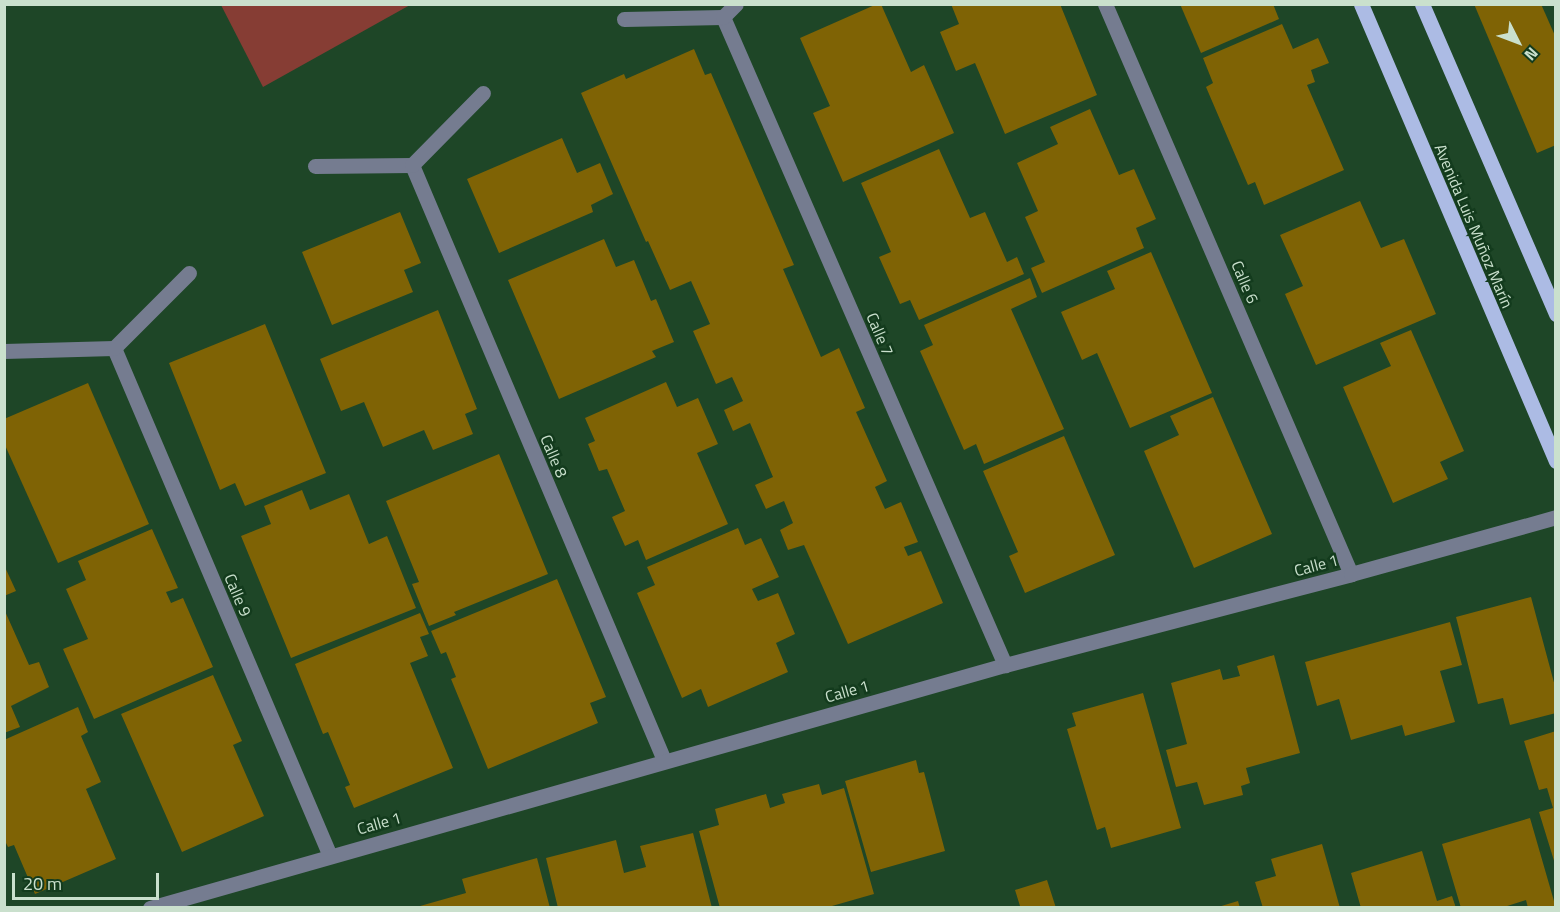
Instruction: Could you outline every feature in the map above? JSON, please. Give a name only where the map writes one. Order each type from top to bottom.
[{"type":"main road","name":"Avenida Luis Muñoz Marín","points":[[1361,4],[1556,461]]},
{"type":"main road","points":[[1422,4],[1556,314]]},
{"type":"street","points":[[624,19],[723,17],[736,4]]},
{"type":"street","name":"Calle 6","points":[[1105,4],[1351,574]]},
{"type":"street","name":"Calle 7","points":[[723,17],[1005,665]]},
{"type":"street","points":[[315,166],[412,165],[483,93]]},
{"type":"street","name":"Calle 8","points":[[412,165],[664,760]]},
{"type":"street","points":[[4,351],[114,348],[189,273]]},
{"type":"street","name":"Calle 9","points":[[114,348],[330,856]]},
{"type":"street","name":"Calle 1","points":[[150,908],[664,760],[1005,665],[1351,574],[1556,517]]},
{"type":"shaded area","points":[[221,5],[410,5],[263,87]]},
{"type":"building","points":[[881,4],[911,72],[924,65],[954,133],[843,182],[813,113],[830,106],[800,38]]},
{"type":"building","points":[[951,4],[1060,4],[1097,95],[1005,134],[975,63],[956,71],[940,32],[959,24]]},
{"type":"building","points":[[1180,4],[1273,4],[1279,19],[1201,53]]},
{"type":"building","points":[[1474,4],[1541,4],[1556,38],[1556,145],[1537,153]]},
{"type":"building","points":[[1282,24],[1293,49],[1318,38],[1329,63],[1311,70],[1315,82],[1307,85],[1344,170],[1264,205],[1255,182],[1248,185],[1206,87],[1213,83],[1203,58]]},
{"type":"building","points":[[694,49],[705,75],[711,73],[794,265],[783,269],[821,357],[839,348],[865,408],[856,412],[887,481],[875,487],[885,509],[901,502],[918,542],[904,547],[908,556],[921,551],[943,603],[848,644],[804,545],[788,550],[780,530],[793,523],[784,501],[766,509],[755,485],[773,477],[750,423],[733,431],[724,410],[743,401],[732,377],[716,384],[693,331],[710,324],[691,281],[670,290],[648,241],[646,242],[581,93],[624,74],[626,79]]},
{"type":"building","points":[[1090,109],[1119,175],[1134,169],[1156,219],[1136,228],[1144,248],[1042,293],[1031,268],[1045,262],[1025,217],[1038,211],[1017,163],[1058,144],[1050,127]]},
{"type":"building","points":[[562,138],[577,173],[600,163],[613,194],[591,205],[593,212],[499,253],[467,179]]},
{"type":"building","points":[[939,149],[970,218],[985,212],[1007,262],[1017,257],[1024,274],[919,320],[910,300],[900,304],[879,257],[891,252],[861,183]]},
{"type":"building","points":[[1360,201],[1381,248],[1404,239],[1436,314],[1316,365],[1285,294],[1303,286],[1280,235]]},
{"type":"building","points":[[400,212],[421,263],[404,270],[413,292],[332,325],[302,252]]},
{"type":"building","points":[[604,239],[616,267],[634,260],[651,301],[656,299],[674,342],[652,351],[656,357],[559,399],[508,280]]},
{"type":"building","points":[[1151,252],[1212,393],[1130,428],[1097,353],[1082,360],[1061,312],[1115,289],[1107,271]]},
{"type":"building","points":[[1030,278],[1037,297],[1011,309],[1064,429],[984,464],[976,444],[964,450],[920,351],[933,345],[924,325]]},
{"type":"building","points":[[438,310],[477,409],[465,414],[473,434],[433,450],[424,430],[383,447],[364,402],[341,411],[320,359]]},
{"type":"building","points":[[265,324],[326,473],[245,506],[235,483],[220,490],[169,363]]},
{"type":"building","points":[[1411,330],[1464,451],[1440,462],[1448,479],[1393,503],[1343,387],[1391,366],[1380,343]]},
{"type":"building","points":[[666,382],[677,407],[698,398],[718,444],[697,453],[728,524],[646,560],[638,540],[625,546],[612,517],[625,511],[607,469],[599,471],[588,444],[595,441],[585,418]]},
{"type":"building","points":[[88,383],[149,524],[58,563],[4,443],[4,419]]},
{"type":"building","points":[[1213,397],[1272,534],[1194,568],[1144,451],[1179,435],[1170,416]]},
{"type":"building","points":[[1064,436],[1115,555],[1025,593],[1009,556],[1018,552],[983,471]]},
{"type":"building","points":[[499,454],[548,574],[454,612],[456,615],[429,626],[412,584],[419,582],[386,501]]},
{"type":"building","points":[[302,490],[310,510],[349,494],[369,544],[387,536],[416,608],[291,658],[241,536],[271,524],[264,506]]},
{"type":"building","points":[[738,528],[745,545],[761,538],[779,577],[752,589],[758,601],[778,593],[795,634],[776,643],[788,672],[708,707],[701,689],[682,698],[637,593],[655,585],[647,567]]},
{"type":"building","points":[[152,529],[178,588],[166,592],[171,603],[183,598],[213,667],[94,719],[63,649],[88,639],[66,589],[86,580],[78,561]]},
{"type":"building","points":[[4,565],[16,591],[4,596]]},
{"type":"building","points":[[557,579],[606,697],[590,703],[598,723],[488,769],[451,679],[456,677],[446,652],[441,654],[431,631]]},
{"type":"building","points":[[1531,597],[1556,690],[1556,713],[1510,725],[1503,698],[1478,704],[1456,617]]},
{"type":"building","points":[[4,609],[29,665],[39,662],[49,687],[11,706],[20,727],[4,733]]},
{"type":"building","points":[[420,613],[429,634],[420,637],[428,656],[410,663],[453,768],[354,808],[345,787],[350,785],[328,732],[323,734],[295,664]]},
{"type":"building","points":[[1450,622],[1462,665],[1440,671],[1455,722],[1405,736],[1402,725],[1351,740],[1339,699],[1317,706],[1305,662]]},
{"type":"building","points":[[1274,655],[1300,753],[1246,768],[1250,783],[1241,786],[1243,795],[1204,805],[1197,782],[1176,787],[1166,750],[1187,744],[1171,683],[1220,669],[1223,680],[1240,676],[1237,666]]},
{"type":"building","points":[[213,675],[242,741],[233,745],[264,816],[182,852],[121,714]]},
{"type":"building","points":[[1143,693],[1181,828],[1111,848],[1105,827],[1097,830],[1067,729],[1076,726],[1072,713]]},
{"type":"building","points":[[78,707],[88,732],[81,736],[101,782],[86,789],[116,859],[35,894],[14,845],[8,847],[4,839],[4,740]]},
{"type":"building","points":[[1556,731],[1555,864],[1539,812],[1553,808],[1547,788],[1539,790],[1524,741]]},
{"type":"building","points":[[916,760],[919,773],[924,772],[945,851],[871,872],[845,781]]},
{"type":"building","points":[[819,784],[822,795],[844,788],[874,894],[825,908],[720,908],[699,831],[719,825],[715,809],[766,794],[770,808],[785,803],[782,794]]},
{"type":"building","points":[[1530,818],[1556,908],[1528,908],[1526,900],[1501,908],[1461,908],[1442,844]]},
{"type":"building","points":[[693,833],[712,908],[558,908],[546,858],[616,840],[624,873],[646,867],[640,846]]},
{"type":"building","points":[[1322,844],[1340,908],[1263,908],[1255,882],[1276,876],[1271,859]]},
{"type":"building","points":[[1422,851],[1437,901],[1452,896],[1456,908],[1361,908],[1351,873]]},
{"type":"building","points":[[537,858],[550,908],[413,908],[466,893],[462,879]]},
{"type":"building","points":[[1047,880],[1056,908],[1016,908],[1020,906],[1015,890]]},
{"type":"building","points":[[1238,901],[1240,908],[1218,908],[1218,907]]}]
